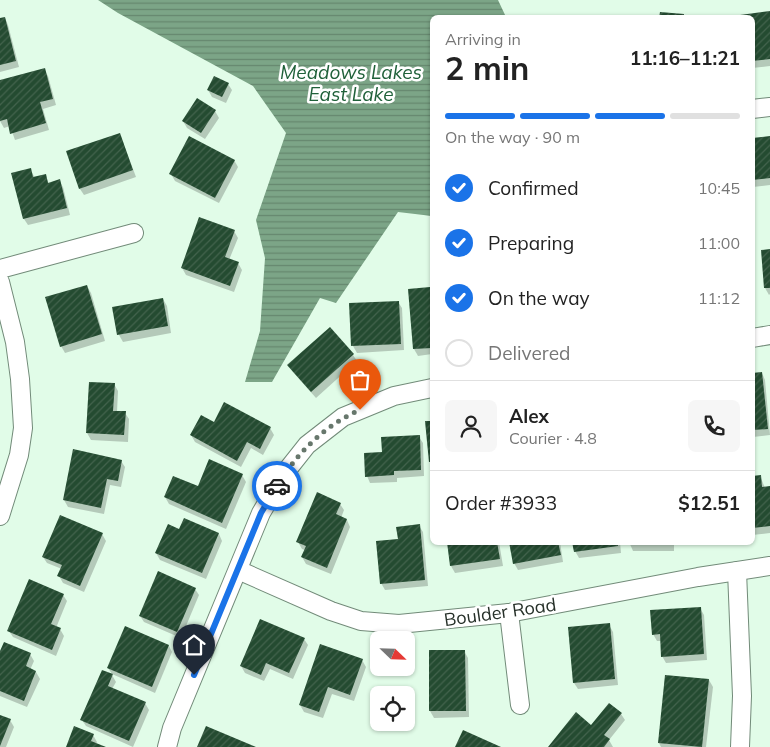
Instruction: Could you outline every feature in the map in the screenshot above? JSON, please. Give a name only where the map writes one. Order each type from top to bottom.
[{"type":"street","points":[[755,109],[770,107]]},
{"type":"street","points":[[0,269],[134,233]]},
{"type":"street","points":[[0,282],[15,342],[20,379],[23,428],[19,455],[0,516]]},
{"type":"street","points":[[755,338],[770,335]]},
{"type":"street","points":[[167,747],[172,728],[261,513],[284,474],[308,445],[343,417],[394,396],[430,388]]},
{"type":"street","name":"Boulder Road","points":[[238,570],[331,611],[361,621],[400,624],[509,613],[770,566]]},
{"type":"street","points":[[737,571],[742,696],[740,747]]},
{"type":"street","points":[[509,613],[520,705]]},
{"type":"water","name":"Meadows Lakes East Lake","points":[[98,0],[498,0],[505,15],[430,15],[430,216],[398,212],[336,303],[320,298],[272,382],[245,382],[260,331],[265,258],[256,220],[286,133],[253,86],[118,13]]},
{"type":"building","points":[[770,11],[770,59],[755,61],[755,15],[740,15]]},
{"type":"building","points":[[660,12],[684,14],[684,15],[660,15]]},
{"type":"building","points":[[5,17],[16,61],[0,65],[0,18]]},
{"type":"building","points":[[45,68],[53,99],[40,102],[46,123],[10,134],[7,119],[0,121],[0,80]]},
{"type":"building","points":[[214,76],[229,83],[222,97],[207,90]]},
{"type":"building","points":[[197,98],[216,110],[201,133],[182,121]]},
{"type":"building","points":[[120,133],[133,170],[79,189],[66,151]]},
{"type":"building","points":[[189,136],[235,160],[215,198],[169,174]]},
{"type":"building","points":[[770,136],[770,178],[755,180],[755,138]]},
{"type":"building","points":[[31,168],[33,177],[46,174],[48,183],[60,179],[67,208],[23,219],[11,173]]},
{"type":"building","points":[[199,217],[235,230],[225,257],[239,262],[230,286],[181,268]]},
{"type":"building","points":[[770,249],[770,288],[764,288],[761,250]]},
{"type":"building","points":[[87,285],[102,334],[60,347],[45,297]]},
{"type":"building","points":[[430,287],[430,348],[413,349],[408,289]]},
{"type":"building","points":[[163,298],[168,326],[117,335],[112,307]]},
{"type":"building","points":[[399,301],[401,344],[351,346],[349,303]]},
{"type":"building","points":[[330,327],[354,354],[311,392],[287,365]]},
{"type":"building","points":[[762,372],[768,429],[755,430],[755,373]]},
{"type":"building","points":[[89,382],[115,383],[113,411],[126,411],[124,435],[86,433]]},
{"type":"building","points":[[224,402],[271,427],[260,449],[247,442],[237,461],[190,435],[201,415],[214,422]]},
{"type":"building","points":[[425,421],[430,421],[429,462]]},
{"type":"building","points":[[420,435],[421,470],[394,471],[394,475],[365,477],[364,453],[382,452],[381,437]]},
{"type":"building","points":[[73,449],[122,460],[118,481],[107,479],[101,508],[63,500]]},
{"type":"building","points":[[209,459],[243,474],[222,523],[164,497],[173,476],[198,486]]},
{"type":"building","points":[[761,475],[762,487],[770,486],[770,526],[755,528],[755,476]]},
{"type":"building","points":[[317,492],[341,503],[336,514],[347,519],[327,568],[301,557],[306,546],[296,542]]},
{"type":"building","points":[[60,515],[103,533],[80,586],[57,576],[62,565],[42,557]]},
{"type":"building","points":[[184,518],[219,533],[202,573],[155,553],[168,524],[179,529]]},
{"type":"building","points":[[420,524],[425,580],[380,584],[376,541],[398,539],[396,527]]},
{"type":"building","points":[[447,545],[498,545],[500,559],[450,566]]},
{"type":"building","points":[[510,545],[559,545],[561,555],[513,564]]},
{"type":"building","points":[[573,545],[618,545],[618,546],[574,552]]},
{"type":"building","points":[[158,571],[196,588],[177,632],[139,616]]},
{"type":"building","points":[[29,579],[64,594],[51,624],[61,628],[52,650],[7,631]]},
{"type":"building","points":[[701,607],[704,654],[661,657],[660,634],[652,635],[650,610]]},
{"type":"building","points":[[260,619],[305,638],[289,673],[266,663],[261,675],[240,666]]},
{"type":"building","points":[[610,623],[615,679],[573,683],[568,627]]},
{"type":"building","points":[[125,626],[169,645],[152,687],[107,668]]},
{"type":"building","points":[[4,642],[31,653],[26,666],[36,671],[24,701],[0,691],[0,651]]},
{"type":"building","points":[[320,644],[363,659],[350,695],[328,687],[319,712],[299,705]]},
{"type":"building","points":[[429,650],[465,650],[466,711],[429,711]]},
{"type":"building","points":[[102,670],[113,674],[108,686],[146,702],[129,741],[80,720]]},
{"type":"building","points":[[665,675],[709,679],[702,747],[658,743]]},
{"type":"building","points":[[609,703],[622,713],[604,735],[610,739],[604,747],[548,747],[576,712],[591,725]]},
{"type":"building","points":[[0,715],[11,719],[0,746]]},
{"type":"building","points":[[74,726],[94,734],[91,741],[106,747],[66,747]]},
{"type":"building","points":[[206,726],[256,747],[197,747]]},
{"type":"building","points":[[463,730],[501,747],[455,747]]},
{"type":"way so far","points":[[277,486],[284,474],[308,445],[343,417],[360,410]]},
{"type":"route","points":[[194,675],[261,513],[277,486]]}]
